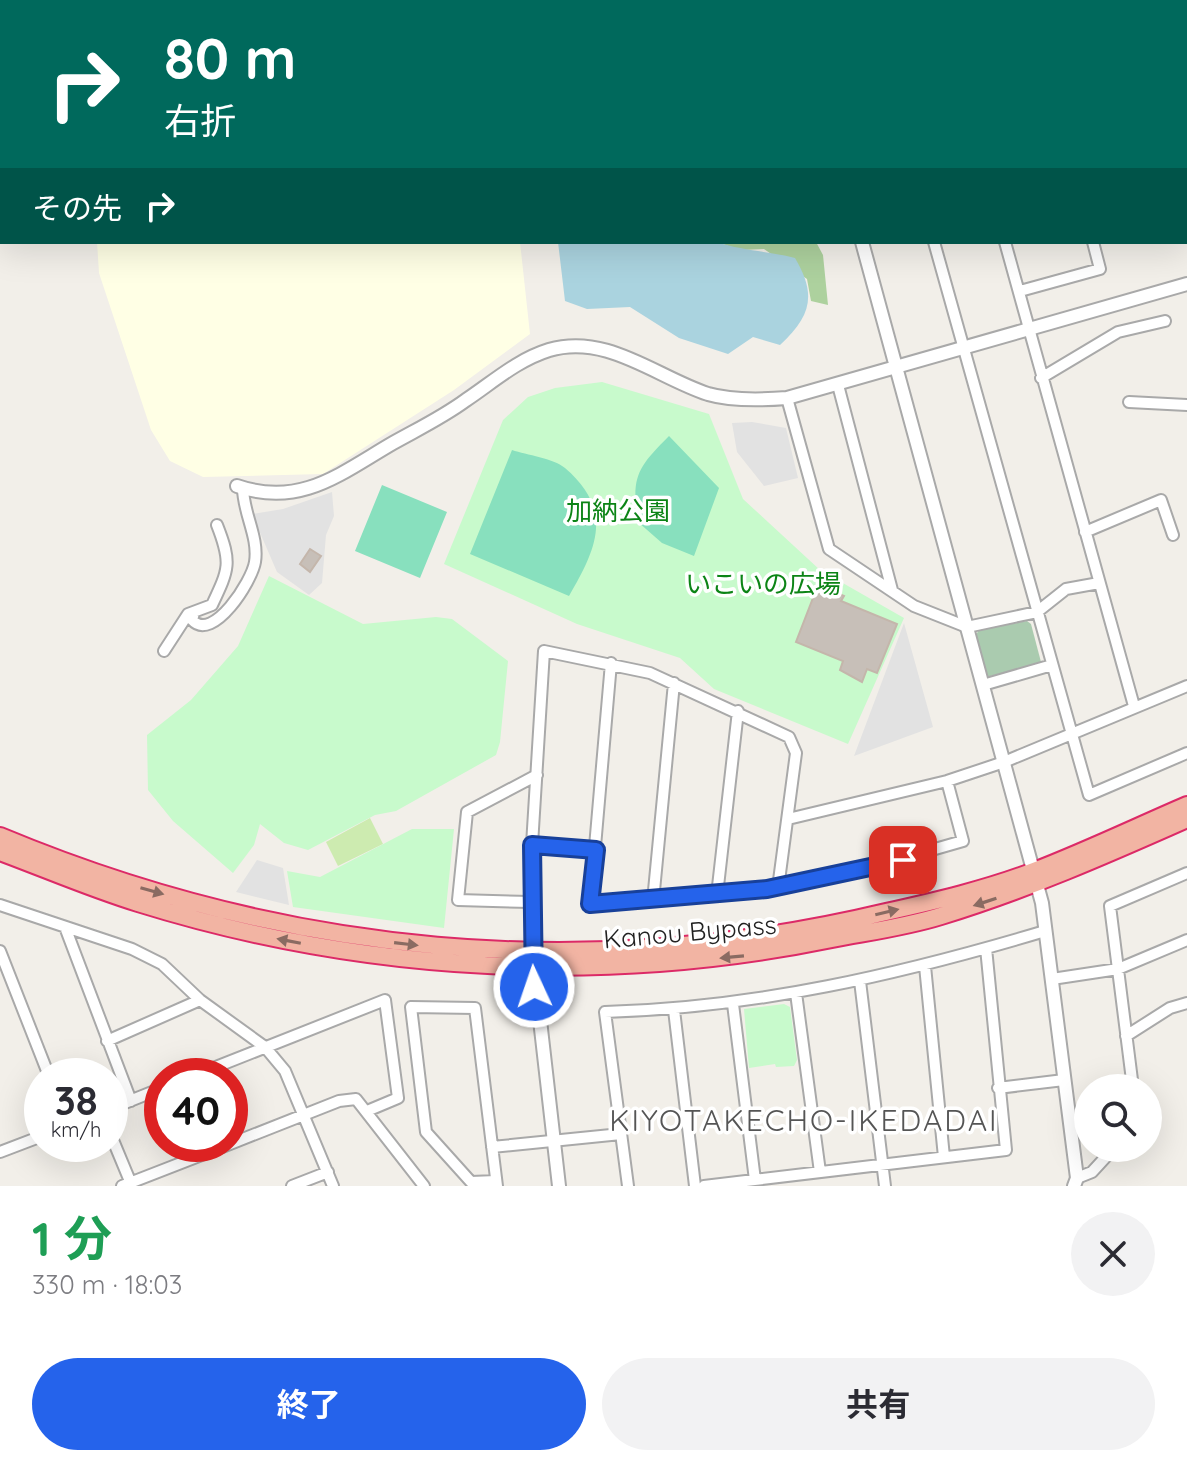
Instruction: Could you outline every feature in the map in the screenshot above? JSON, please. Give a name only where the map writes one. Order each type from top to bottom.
[{"type":"highway","name":"Kanou Bypass","points":[[1035,878],[1187,805]]},
{"type":"highway","name":"Kanou Bypass","points":[[0,852],[138,903],[282,940],[368,955],[646,964],[750,955],[937,918],[1187,819]]},
{"type":"highway","name":"Kanou Bypass","points":[[0,836],[103,877],[237,915],[373,940],[533,960]]},
{"type":"street","points":[[863,244],[1035,878],[1052,979],[1076,1182],[1101,1162]]},
{"type":"street","points":[[935,244],[1089,795],[1187,753]]},
{"type":"street","points":[[1006,244],[1134,706]]},
{"type":"street","points":[[1020,291],[1100,269],[1094,244]]},
{"type":"street","points":[[194,613],[192,620],[195,625],[214,624],[247,582],[255,563],[255,543],[243,508],[240,487],[258,493],[302,491],[343,475],[448,413],[526,358],[570,346],[611,352],[710,395],[763,400],[787,398],[1187,284]]},
{"type":"street","points":[[1041,378],[1118,332],[1165,321]]},
{"type":"street","points":[[838,385],[892,590]]},
{"type":"street","points":[[787,398],[829,549],[914,606],[967,627],[1037,612],[1066,589],[1099,583]]},
{"type":"street","points":[[1129,402],[1187,405]]},
{"type":"street","points":[[1085,532],[1161,500],[1173,535]]},
{"type":"street","points":[[164,651],[188,614],[212,605],[229,570],[226,547],[217,525]]},
{"type":"street","points":[[559,1186],[533,960],[530,902],[544,651],[611,663],[674,683],[789,737],[796,753],[778,888]]},
{"type":"street","points":[[611,663],[590,904],[778,888],[872,869],[963,841],[947,781]]},
{"type":"street","points":[[983,685],[1052,665]]},
{"type":"street","points":[[653,901],[674,683]]},
{"type":"street","points":[[788,819],[947,781],[1004,762],[1187,686]]},
{"type":"street","points":[[717,895],[738,711]]},
{"type":"street","points":[[530,902],[458,900],[467,812],[537,775]]},
{"type":"street","points":[[532,845],[596,850]]},
{"type":"street","points":[[1131,1074],[1110,906],[1187,873]]},
{"type":"street","points":[[0,905],[132,949],[162,964],[200,1000],[265,1047],[285,1071],[306,1114],[333,1186]]},
{"type":"street","points":[[65,927],[131,1101]]},
{"type":"street","points":[[628,1186],[605,1012],[674,1010],[796,993],[925,966],[1045,931]]},
{"type":"street","points":[[1052,979],[1118,969],[1187,940]]},
{"type":"street","points":[[704,1186],[1006,1150],[986,948]]},
{"type":"street","points":[[0,951],[42,1058]]},
{"type":"street","points":[[925,966],[944,1157]]},
{"type":"street","points":[[860,981],[885,1186]]},
{"type":"street","points":[[796,993],[820,1172]]},
{"type":"street","points":[[107,1041],[200,1000]]},
{"type":"street","points":[[238,1058],[385,1000],[398,1098],[367,1111]]},
{"type":"street","points":[[1126,1036],[1170,1008],[1187,1003]]},
{"type":"street","points":[[733,1004],[755,1180]]},
{"type":"street","points":[[411,1007],[475,1008],[496,1183],[471,1182],[426,1132],[411,1007]]},
{"type":"street","points":[[674,1010],[695,1186]]},
{"type":"street","points":[[998,1088],[1064,1080]]},
{"type":"street","points":[[128,1102],[144,1096]]},
{"type":"street","points":[[248,1137],[348,1098],[356,1099],[424,1186]]},
{"type":"street","points":[[492,1147],[621,1134]]},
{"type":"street","points":[[1,1150],[24,1142]]},
{"type":"street","points":[[120,1162],[128,1185],[185,1162]]},
{"type":"street","points":[[292,1186],[328,1172]]},
{"type":"shaded area","points":[[97,244],[520,244],[530,334],[454,390],[323,474],[203,477],[170,461],[151,430],[99,273]]},
{"type":"shaded area","points":[[752,422],[786,428],[798,478],[764,486],[737,452],[732,423]]},
{"type":"shaded area","points":[[332,492],[334,516],[326,535],[322,583],[309,595],[277,572],[252,514],[283,509]]},
{"type":"shaded area","points":[[1027,621],[1031,624],[1041,662],[987,677],[975,636],[979,630]]},
{"type":"shaded area","points":[[904,623],[933,727],[854,756]]},
{"type":"shaded area","points":[[257,860],[283,868],[289,905],[236,892]]},
{"type":"green space","points":[[723,244],[817,244],[823,255],[828,305],[811,301],[807,279],[764,249],[740,250]]},
{"type":"green space","name":"加納公園","points":[[602,382],[709,414],[743,499],[820,570],[904,618],[848,744],[714,689],[680,658],[577,624],[444,564],[503,420],[528,397],[555,388]]},
{"type":"green space","points":[[669,436],[719,488],[694,556],[662,543],[638,522],[635,494],[639,474],[643,465]]},
{"type":"green space","points":[[512,450],[547,459],[565,468],[591,500],[596,530],[593,546],[569,596],[470,554]]},
{"type":"green space","points":[[382,485],[447,512],[420,578],[355,551]]},
{"type":"green space","points":[[269,576],[363,624],[436,617],[452,619],[508,661],[500,742],[496,755],[396,811],[375,815],[308,850],[284,843],[260,824],[254,845],[233,873],[173,821],[148,790],[147,735],[191,700],[238,646]]},
{"type":"green space","points":[[370,818],[383,844],[338,866],[326,842]]},
{"type":"green space","points":[[412,829],[454,829],[444,928],[293,907],[287,871],[320,877]]},
{"type":"green space","points":[[784,1004],[790,1007],[797,1060],[794,1066],[776,1067],[775,1064],[749,1068],[744,1009]]},
{"type":"water","points":[[558,244],[725,244],[776,254],[795,258],[808,294],[799,324],[780,345],[753,337],[728,354],[679,338],[630,307],[587,309],[565,301]]},
{"type":"building","points":[[310,549],[321,556],[310,572],[300,564]]},
{"type":"building","points":[[818,585],[844,596],[841,601],[897,624],[877,673],[867,669],[862,682],[840,670],[843,661],[796,642]]},
{"type":"district","name":"KIYOTAKECHO-IKEDADAI","points":[[804,1121]]},
{"type":"route","points":[[534,987],[530,902],[532,845],[596,850],[590,904],[767,889],[903,860]]},
{"type":"park label","name":"いこいの広場","points":[[763,584]]}]
